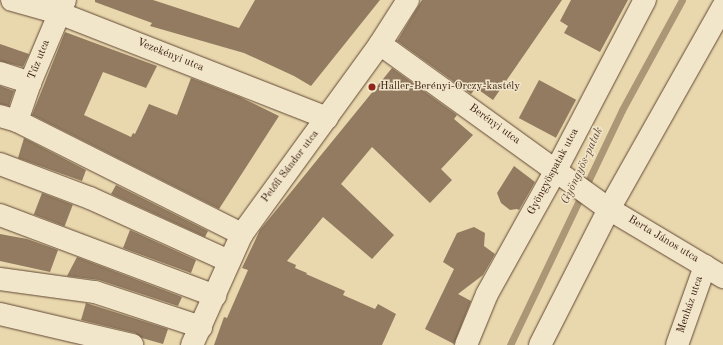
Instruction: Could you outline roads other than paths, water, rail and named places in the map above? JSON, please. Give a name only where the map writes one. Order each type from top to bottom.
[{"type":"street","name":"Vezekényi utca","points":[[12,0],[62,6],[327,118]]},
{"type":"street","name":"Petőfi Sándor utca","points":[[197,336],[242,234],[380,44],[408,0]]},
{"type":"street","name":"Gyöngyöspatak utca","points":[[466,345],[487,294],[562,174],[645,0]]},
{"type":"street","name":"Tűz utca","points":[[8,119],[30,83],[62,6]]},
{"type":"street","points":[[540,345],[606,206],[723,6]]},
{"type":"street","name":"Berényi utca","points":[[380,44],[606,206]]},
{"type":"street","points":[[0,74],[30,83]]},
{"type":"street","points":[[8,119],[242,234]]},
{"type":"street","points":[[0,164],[90,198],[229,261]]},
{"type":"street","name":"Berta János utca","points":[[606,206],[714,271]]},
{"type":"street","points":[[0,215],[215,296]]},
{"type":"street","name":"Menház utca","points":[[677,345],[714,271]]},
{"type":"street","points":[[0,279],[95,292],[197,336]]},
{"type":"street","points":[[0,314],[132,345]]},
{"type":"waterway","name":"Gyöngyös-patak","points":[[510,345],[622,110],[682,0]]},
{"type":"place","name":"Haller-Berényi-Orczy-kastély","points":[[372,87]]}]
